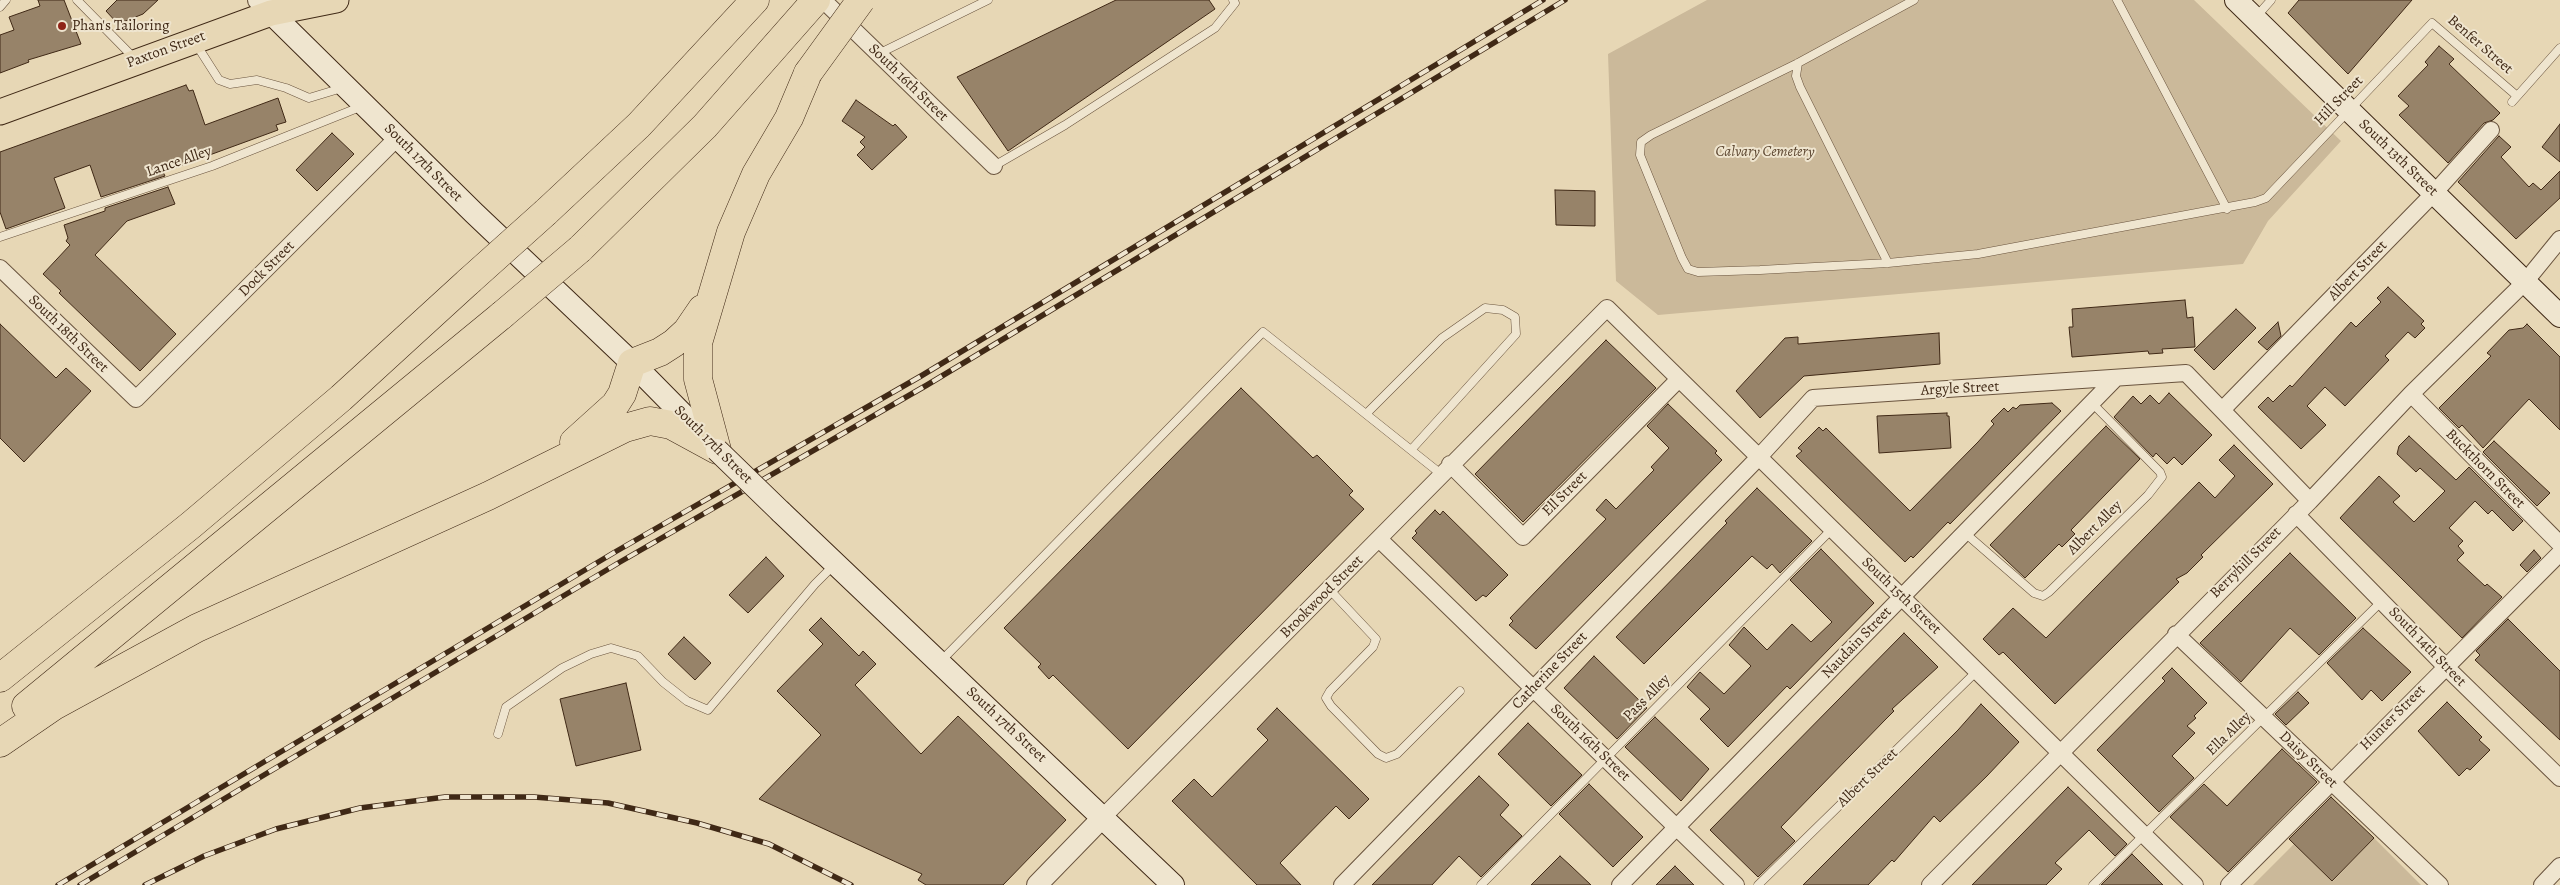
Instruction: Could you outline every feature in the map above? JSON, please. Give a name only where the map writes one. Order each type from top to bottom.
[{"type":"highway","points":[[0,727],[580,249],[705,126],[775,44],[816,0]]},
{"type":"highway","points":[[717,450],[698,379],[698,343],[711,293],[731,232],[756,174],[789,118],[808,73],[861,0]]},
{"type":"highway","points":[[0,678],[191,525],[341,398],[639,125],[750,6]]},
{"type":"highway","points":[[488,496],[543,464],[604,416],[615,405],[622,394],[632,363],[660,352],[674,343],[696,320],[711,293]]},
{"type":"highway","points":[[0,742],[54,706],[197,628],[488,496],[625,428],[650,421],[670,426],[717,450]]},
{"type":"main road","name":"Paxton Street","points":[[1,110],[194,40],[265,6],[336,0]]},
{"type":"main road","name":"South 13th Street","points":[[2236,0],[2560,316]]},
{"type":"main road","name":"South 17th Street","points":[[265,6],[397,138],[632,363],[781,512],[1173,885]]},
{"type":"street","name":"South 16th Street","points":[[823,0],[994,166]]},
{"type":"street","name":"Albert Street","points":[[2222,410],[2434,193],[2491,130]]},
{"type":"street","name":"Dock Street","points":[[136,400],[397,138]]},
{"type":"street","name":"Berryhill Street","points":[[1930,885],[2059,752],[2310,501],[2411,394],[2525,282],[2560,239]]},
{"type":"street","name":"South 18th Street","points":[[0,268],[136,400]]},
{"type":"street","name":"South 15th Street","points":[[1607,308],[2195,885]]},
{"type":"street","name":"Brookwood Street","points":[[1037,885],[1607,308]]},
{"type":"street","name":"Argyle Street","points":[[1759,457],[1813,398],[2114,380],[2186,373],[2222,410]]},
{"type":"street","name":"Ell Street","points":[[1446,469],[1523,537],[1679,379]]},
{"type":"street","name":"Naudain Street","points":[[1620,885],[2114,380]]},
{"type":"street","name":"Buckthorn Street","points":[[2411,394],[2560,544]]},
{"type":"street","points":[[2222,410],[2310,501]]},
{"type":"street","name":"Catherine Street","points":[[1342,885],[1759,457]]},
{"type":"street","name":"South 14th Street","points":[[2296,514],[2445,666],[2560,778]]},
{"type":"street","name":"South 16th Street","points":[[1379,539],[1736,885]]},
{"type":"street","name":"Hunter Street","points":[[2229,885],[2445,666],[2560,553]]},
{"type":"street","name":"Daisy Street","points":[[2176,634],[2440,885]]},
{"type":"street","points":[[2542,885],[2560,866]]},
{"type":"lane","points":[[0,6],[6,0]]},
{"type":"lane","points":[[76,0],[136,61]]},
{"type":"lane","points":[[84,7],[91,0]]},
{"type":"lane","points":[[878,54],[988,0]]},
{"type":"lane","points":[[994,166],[1065,125],[1216,28],[1235,3],[1233,0]]},
{"type":"lane","points":[[1914,0],[1798,62],[1651,135],[1641,142],[1640,155],[1688,269],[1698,272],[1888,263],[1978,254],[2227,209],[2117,0]]},
{"type":"lane","points":[[2255,19],[2271,0]]},
{"type":"lane","name":"Hill Street","points":[[2227,209],[2266,198],[2432,23]]},
{"type":"lane","name":"Benfer Street","points":[[2432,23],[2510,89],[2514,99],[2560,48]]},
{"type":"lane","points":[[194,40],[219,80],[230,84],[258,80],[286,88],[309,98],[346,86]]},
{"type":"lane","points":[[1798,62],[1796,76],[1800,88],[1888,263]]},
{"type":"lane","name":"Lance Alley","points":[[0,237],[212,166],[365,105]]},
{"type":"lane","points":[[1367,414],[1442,338],[1485,308],[1503,310],[1515,317],[1516,334],[1412,450]]},
{"type":"lane","points":[[940,663],[1263,332],[1412,450],[1446,469]]},
{"type":"lane","name":"Albert Alley","points":[[1965,533],[2034,593],[2043,596],[2148,495],[2162,478],[2160,472],[2092,403]]},
{"type":"lane","name":"Pass Alley","points":[[1481,885],[1832,529]]},
{"type":"lane","points":[[498,734],[506,707],[562,668],[591,654],[611,648],[638,656],[663,682],[687,701],[708,710],[815,584],[836,564]]},
{"type":"lane","points":[[1329,589],[1376,639],[1373,647],[1330,691],[1326,698],[1331,706],[1378,754],[1386,758],[1397,754],[1460,691]]},
{"type":"lane","name":"Ella Alley","points":[[2093,885],[2382,601]]},
{"type":"lane","name":"Albert Street","points":[[1758,885],[1977,671]]},
{"type":"green space","name":"Calvary Cemetery","points":[[1707,0],[2194,0],[2341,141],[2268,221],[2243,264],[1658,315],[1616,281],[1608,54]]},
{"type":"green space","points":[[2374,838],[2421,885],[2253,885],[2294,844],[2333,881]]},
{"type":"building","points":[[38,0],[64,0],[81,44],[28,60],[29,62],[0,73],[0,35],[14,30],[9,17],[40,6]]},
{"type":"building","points":[[117,0],[158,0],[143,14],[118,24],[106,11]]},
{"type":"building","points":[[1116,0],[1209,0],[1215,9],[1008,151],[957,77]]},
{"type":"building","points":[[2299,0],[2412,0],[2348,74],[2288,13]]},
{"type":"building","points":[[2439,46],[2454,59],[2449,64],[2500,113],[2493,120],[2484,123],[2448,163],[2399,115],[2409,106],[2398,96],[2428,65],[2425,62]]},
{"type":"building","points":[[186,85],[189,91],[193,90],[205,125],[278,98],[286,122],[276,125],[278,130],[163,172],[165,176],[101,197],[90,165],[54,178],[65,208],[6,229],[0,212],[0,152]]},
{"type":"building","points":[[856,100],[893,126],[895,124],[907,137],[872,170],[857,155],[865,147],[860,142],[865,137],[842,121]]},
{"type":"building","points":[[2560,124],[2560,162],[2542,147]]},
{"type":"building","points":[[332,133],[354,154],[317,191],[296,170]]},
{"type":"building","points":[[2499,136],[2511,147],[2501,157],[2529,187],[2533,183],[2541,190],[2560,171],[2560,198],[2516,239],[2458,182]]},
{"type":"building","points":[[168,187],[175,204],[127,221],[95,255],[176,334],[140,371],[59,293],[61,291],[43,274],[70,245],[66,241],[68,238],[64,225],[105,211],[105,208]]},
{"type":"building","points":[[1555,190],[1595,191],[1595,226],[1556,225]]},
{"type":"building","points":[[2388,287],[2424,321],[2421,324],[2425,328],[2415,338],[2408,332],[2385,356],[2389,360],[2345,406],[2325,387],[2307,406],[2326,425],[2301,449],[2258,407],[2268,397],[2273,402],[2290,385],[2292,387],[2351,322],[2356,327],[2381,302],[2377,298]]},
{"type":"building","points":[[2185,300],[2187,318],[2193,317],[2195,347],[2162,349],[2163,353],[2149,354],[2148,351],[2072,357],[2069,327],[2073,327],[2072,309]]},
{"type":"building","points":[[2236,309],[2256,328],[2214,370],[2194,350]]},
{"type":"building","points":[[2278,322],[2281,336],[2267,350],[2258,342]]},
{"type":"building","points":[[0,324],[56,378],[66,368],[91,391],[24,462],[0,438]]},
{"type":"building","points":[[2527,324],[2560,357],[2560,430],[2529,399],[2483,448],[2462,425],[2459,428],[2439,408],[2491,356],[2487,353],[2509,330],[2523,328]]},
{"type":"building","points":[[1939,333],[1940,364],[1804,376],[1760,418],[1736,391],[1785,338],[1798,337],[1798,344]]},
{"type":"building","points":[[1606,340],[1656,388],[1523,522],[1475,474]]},
{"type":"building","points":[[1241,388],[1313,458],[1317,455],[1353,491],[1349,495],[1364,509],[1128,749],[1053,675],[1049,679],[1038,667],[1041,664],[1004,628]]},
{"type":"building","points":[[2169,393],[2212,435],[2182,465],[2174,457],[2167,464],[2156,453],[2153,457],[2114,417],[2133,396],[2141,404],[2150,395],[2159,404]]},
{"type":"building","points":[[2052,403],[2061,411],[1950,524],[1948,522],[1913,558],[1911,556],[1905,562],[1796,456],[1802,451],[1798,448],[1819,427],[1823,431],[1826,428],[1910,511],[1978,442],[1994,424],[1991,421],[2004,408],[2008,412],[2013,407],[2016,409],[2020,405]]},
{"type":"building","points":[[1668,404],[1717,451],[1715,453],[1722,460],[1536,649],[1509,625],[1513,621],[1510,618],[1606,519],[1596,510],[1606,499],[1616,509],[1654,470],[1651,467],[1669,448],[1647,426]]},
{"type":"building","points":[[1947,413],[1947,416],[1949,416],[1951,448],[1879,453],[1877,416]]},
{"type":"building","points":[[2106,426],[2140,459],[2071,530],[2075,534],[2062,547],[2059,544],[2025,578],[1990,545]]},
{"type":"building","points":[[2409,436],[2456,480],[2469,467],[2523,521],[2513,531],[2492,510],[2488,514],[2475,501],[2449,528],[2463,541],[2458,546],[2464,553],[2457,560],[2485,586],[2487,584],[2502,597],[2462,638],[2340,518],[2379,476],[2400,496],[2393,502],[2414,522],[2445,491],[2420,468],[2416,472],[2397,454],[2399,446]]},
{"type":"building","points":[[2494,441],[2550,493],[2537,506],[2483,452]]},
{"type":"building","points":[[2234,445],[2273,484],[2201,555],[2203,557],[2187,573],[2176,579],[2179,582],[2055,704],[2003,652],[1999,655],[1983,639],[2013,608],[2046,638],[2199,482],[2215,498],[2235,476],[2219,460]]},
{"type":"building","points":[[1757,488],[1812,541],[1780,573],[1772,564],[1767,569],[1752,556],[1644,664],[1616,637],[1727,523],[1725,521]]},
{"type":"building","points":[[1435,510],[1440,515],[1443,511],[1508,575],[1486,597],[1483,595],[1476,601],[1412,538],[1417,533],[1415,531]]},
{"type":"building","points":[[1821,549],[1874,603],[1790,689],[1787,686],[1728,747],[1700,719],[1710,709],[1687,687],[1700,672],[1724,694],[1751,666],[1729,645],[1744,627],[1767,650],[1792,624],[1811,642],[1832,622],[1790,580]]},
{"type":"building","points":[[2534,550],[2541,558],[2527,572],[2520,565]]},
{"type":"building","points":[[2290,553],[2356,618],[2319,655],[2290,628],[2241,682],[2200,643]]},
{"type":"building","points":[[766,557],[784,576],[748,613],[729,595]]},
{"type":"building","points":[[821,618],[859,656],[863,651],[876,664],[855,685],[921,754],[958,716],[1066,820],[1003,885],[926,885],[918,880],[922,874],[759,799],[821,735],[777,691],[823,644],[809,630]]},
{"type":"building","points":[[2508,619],[2560,671],[2560,740],[2475,660],[2480,655],[2476,651]]},
{"type":"building","points":[[2363,628],[2411,672],[2382,701],[2371,690],[2362,700],[2327,663]]},
{"type":"building","points":[[1904,633],[1938,667],[1892,709],[1894,711],[1781,827],[1795,841],[1758,877],[1710,830]]},
{"type":"building","points":[[684,637],[711,663],[695,680],[668,654]]},
{"type":"building","points":[[1594,656],[1647,708],[1617,739],[1564,688]]},
{"type":"building","points":[[2172,668],[2207,703],[2194,716],[2196,718],[2187,726],[2195,733],[2172,756],[2194,778],[2159,812],[2097,750],[2165,681],[2162,678]]},
{"type":"building","points":[[626,683],[641,750],[576,766],[560,699]]},
{"type":"building","points":[[2298,692],[2309,703],[2286,725],[2275,714]]},
{"type":"building","points":[[2447,702],[2482,737],[2479,740],[2490,750],[2470,770],[2467,768],[2459,776],[2418,731]]},
{"type":"building","points":[[1981,704],[2019,742],[1987,776],[1940,822],[1934,816],[1894,862],[1892,860],[1868,885],[1803,885],[1958,730]]},
{"type":"building","points":[[1277,708],[1369,799],[1349,819],[1336,806],[1280,863],[1301,885],[1257,885],[1172,801],[1194,779],[1212,797],[1268,740],[1257,729]]},
{"type":"building","points":[[1655,717],[1709,769],[1681,801],[1625,747]]},
{"type":"building","points":[[1528,723],[1582,775],[1551,806],[1498,754]]},
{"type":"building","points":[[2282,749],[2317,782],[2228,872],[2170,817],[2204,784],[2227,806]]},
{"type":"building","points":[[1479,776],[1509,805],[1500,815],[1522,836],[1481,877],[1459,856],[1432,885],[1372,885]]},
{"type":"building","points":[[1589,784],[1643,837],[1613,867],[1559,814]]},
{"type":"building","points":[[2068,787],[2127,844],[2115,856],[2089,830],[2055,863],[2062,869],[2046,885],[1972,885]]},
{"type":"building","points":[[2331,797],[2374,838],[2332,881],[2289,839]]},
{"type":"building","points":[[2132,854],[2163,885],[2101,885]]},
{"type":"building","points":[[1560,856],[1571,866],[1591,885],[1531,885]]},
{"type":"building","points":[[1675,866],[1694,885],[1656,885]]},
{"type":"railway","points":[[58,885],[615,552],[921,376],[1543,0]]},
{"type":"railway","points":[[80,885],[620,562],[927,385],[1565,0]]},
{"type":"railway","points":[[145,885],[204,856],[276,829],[360,808],[445,797],[534,797],[608,803],[697,823],[769,844],[851,885]]},
{"type":"place","name":"Phan's Tailoring","points":[[62,26]]}]
